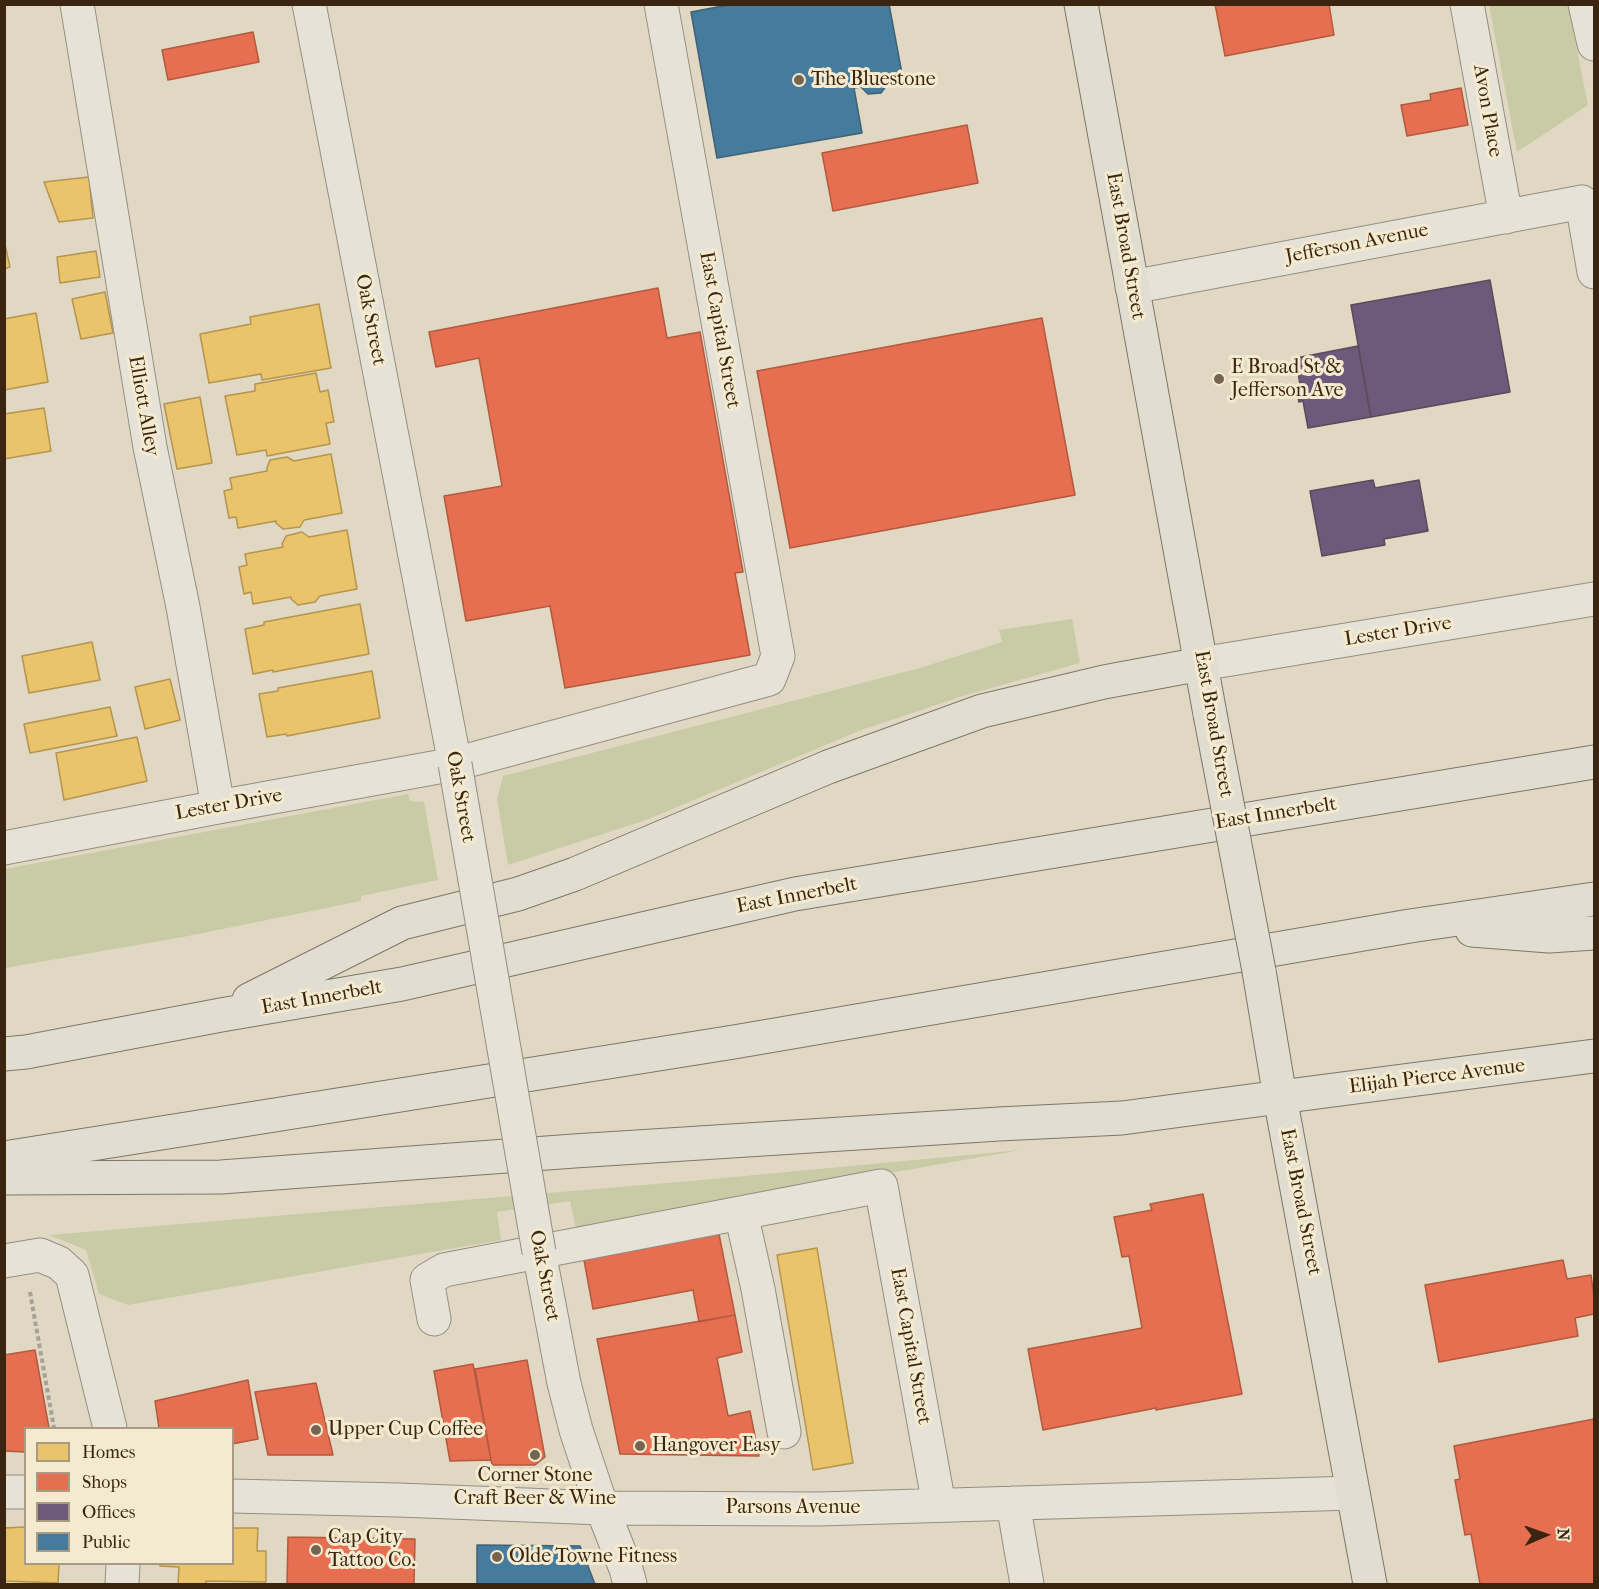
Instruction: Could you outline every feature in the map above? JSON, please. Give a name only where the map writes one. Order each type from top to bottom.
[{"type":"main road","name":"East Broad Street","points":[[1080,4],[1370,1584]]},
{"type":"main road","points":[[221,1015],[402,923],[518,894],[575,874],[828,767],[982,711],[1104,682],[1202,664]]},
{"type":"main road","name":"East Innerbelt","points":[[4,1054],[26,1052],[402,984],[795,894],[1594,762]]},
{"type":"main road","points":[[4,1158],[734,1042],[1410,926],[1594,899]]},
{"type":"main road","points":[[1410,926],[1549,936],[1594,933]]},
{"type":"main road","name":"Elijah Pierce Avenue","points":[[4,1178],[221,1177],[585,1150],[1122,1118],[1594,1056]]},
{"type":"street","name":"Elliott Alley","points":[[77,4],[148,436],[183,607],[218,807]]},
{"type":"street","name":"Oak Street","points":[[309,4],[455,764],[539,1252],[564,1383],[576,1430],[630,1584]]},
{"type":"street","name":"East Capital Street","points":[[661,4],[778,656]]},
{"type":"street","name":"Avon Place","points":[[1467,4],[1506,217]]},
{"type":"street","points":[[1586,4],[1594,44]]},
{"type":"street","name":"Jefferson Avenue","points":[[1132,286],[1506,217],[1590,199]]},
{"type":"street","points":[[1590,199],[1594,272]]},
{"type":"street","name":"Lester Drive","points":[[1202,664],[1594,599]]},
{"type":"street","name":"Lester Drive","points":[[4,848],[455,764],[769,680],[778,656]]},
{"type":"street","name":"East Capital Street","points":[[741,1213],[881,1186],[939,1505]]},
{"type":"street","points":[[434,1319],[427,1280],[444,1270],[741,1213],[758,1289],[784,1432]]},
{"type":"street","points":[[4,1262],[40,1255],[59,1263],[72,1275],[110,1427]]},
{"type":"street","points":[[4,1492],[24,1492]]},
{"type":"street","name":"Parsons Avenue","points":[[234,1496],[602,1508],[819,1509],[1353,1493]]},
{"type":"street","points":[[1013,1503],[1028,1584]]},
{"type":"street","points":[[122,1584],[123,1565]]},
{"type":"path","points":[[30,1292],[54,1427]]},
{"type":"green space","points":[[1489,5],[1568,5],[1588,105],[1517,152]]},
{"type":"green space","points":[[1072,619],[1080,663],[963,696],[864,729],[646,820],[508,865],[497,799],[503,776],[920,668],[1002,642],[999,630]]},
{"type":"green space","points":[[408,794],[410,801],[424,802],[438,880],[361,896],[361,901],[183,937],[5,968],[5,869]]},
{"type":"green space","points":[[1021,1150],[576,1228],[570,1201],[497,1212],[501,1240],[128,1305],[99,1294],[86,1250],[49,1235],[691,1181]]},
{"type":"building: Homes","points":[[89,177],[93,218],[59,222],[44,182]]},
{"type":"building: Homes","points":[[4,240],[10,267],[4,269]]},
{"type":"building: Homes","points":[[96,251],[100,277],[60,283],[57,257]]},
{"type":"building: Homes","points":[[105,292],[113,333],[81,339],[72,299]]},
{"type":"building: Homes","points":[[319,304],[331,368],[262,380],[261,374],[209,383],[200,334],[251,324],[250,317]]},
{"type":"building: Homes","points":[[36,313],[48,382],[4,390],[4,319]]},
{"type":"building: Homes","points":[[316,373],[320,392],[328,390],[334,422],[326,423],[330,444],[267,456],[266,450],[237,455],[225,396],[255,391],[255,384]]},
{"type":"building: Homes","points":[[200,397],[212,463],[177,469],[164,404]]},
{"type":"building: Homes","points":[[44,408],[51,451],[4,459],[4,414]]},
{"type":"building: Homes","points":[[331,454],[342,513],[304,520],[300,527],[283,529],[276,521],[238,528],[236,517],[229,518],[224,491],[232,489],[230,478],[267,471],[270,460],[287,457],[294,461]]},
{"type":"building: Homes","points":[[347,530],[357,589],[320,596],[315,602],[298,605],[291,597],[253,604],[251,592],[244,594],[239,567],[247,565],[245,554],[283,547],[286,536],[302,532],[309,537]]},
{"type":"building: Homes","points":[[360,604],[369,654],[253,674],[245,629],[264,625],[264,622]]},
{"type":"building: Homes","points":[[92,642],[100,680],[29,693],[22,656]]},
{"type":"building: Homes","points":[[372,671],[380,718],[287,736],[286,734],[267,737],[259,694],[278,691],[278,688]]},
{"type":"building: Homes","points":[[170,679],[180,720],[145,729],[135,687]]},
{"type":"building: Homes","points":[[110,707],[117,736],[30,753],[24,724]]},
{"type":"building: Homes","points":[[137,737],[147,781],[64,800],[56,753]]},
{"type":"building: Homes","points":[[817,1248],[853,1463],[813,1470],[777,1255]]},
{"type":"building: Homes","points":[[24,1527],[24,1565],[59,1565],[58,1583],[4,1581],[4,1528]]},
{"type":"building: Homes","points":[[234,1528],[258,1528],[257,1551],[266,1551],[266,1582],[206,1581],[206,1584],[178,1584],[179,1567],[160,1566],[234,1565]]},
{"type":"building: Shops","points":[[1215,4],[1329,4],[1334,35],[1225,56]]},
{"type":"building: Shops","points":[[253,32],[259,62],[168,80],[162,50]]},
{"type":"building: Shops","points":[[1461,88],[1468,125],[1407,136],[1401,105],[1431,100],[1430,94]]},
{"type":"building: Shops","points":[[967,125],[978,183],[833,211],[822,153]]},
{"type":"building: Shops","points":[[658,288],[667,338],[700,332],[743,572],[735,573],[750,655],[565,688],[550,606],[466,621],[444,496],[502,486],[479,358],[436,367],[429,332]]},
{"type":"building: Shops","points":[[1042,318],[1075,495],[790,548],[757,371]]},
{"type":"building: Shops","points":[[1203,1194],[1242,1394],[1043,1430],[1028,1349],[1142,1328],[1129,1256],[1122,1257],[1114,1217],[1152,1210],[1150,1204]]},
{"type":"building: Shops","points":[[719,1234],[735,1315],[699,1322],[693,1290],[593,1309],[584,1260]]},
{"type":"building: Shops","points":[[1563,1260],[1567,1279],[1591,1275],[1594,1314],[1575,1318],[1578,1336],[1439,1362],[1425,1285]]},
{"type":"building: Shops","points":[[735,1315],[742,1352],[717,1358],[728,1416],[750,1411],[759,1456],[620,1454],[597,1339]]},
{"type":"building: Shops","points":[[35,1350],[49,1427],[24,1427],[24,1452],[4,1451],[4,1355]]},
{"type":"building: Shops","points":[[527,1360],[545,1457],[535,1465],[492,1465],[475,1369]]},
{"type":"building: Shops","points":[[473,1364],[491,1460],[450,1461],[434,1371]]},
{"type":"building: Shops","points":[[248,1380],[258,1439],[234,1444],[234,1427],[159,1427],[155,1401]]},
{"type":"building: Shops","points":[[316,1383],[333,1455],[268,1455],[255,1392]]},
{"type":"building: Shops","points":[[1594,1419],[1594,1584],[1480,1584],[1471,1534],[1465,1535],[1455,1480],[1460,1479],[1454,1446]]},
{"type":"building: Shops","points":[[288,1537],[415,1539],[414,1584],[287,1584]]},
{"type":"building: Offices","points":[[1490,280],[1510,392],[1371,417],[1351,305]]},
{"type":"building: Offices","points":[[1358,346],[1371,417],[1308,428],[1303,401],[1299,402],[1296,386],[1300,385],[1296,358]]},
{"type":"building: Offices","points":[[1373,480],[1375,488],[1419,480],[1428,531],[1384,539],[1385,545],[1322,556],[1310,491]]},
{"type":"building: Public","name":"The Bluestone","points":[[733,4],[889,4],[903,79],[889,82],[881,93],[868,94],[861,87],[854,88],[862,133],[717,158],[691,12]]},
{"type":"building: Public","points":[[477,1545],[580,1546],[595,1584],[477,1584]]},
{"type":"place","name":"The Bluestone","points":[[799,80]]},
{"type":"place","name":"E Broad St & Jefferson Ave","points":[[1219,379]]},
{"type":"place","name":"Upper Cup Coffee","points":[[316,1430]]},
{"type":"place","name":"Hangover Easy","points":[[640,1446]]},
{"type":"place","name":"Corner Stone Craft Beer & Wine","points":[[535,1455]]},
{"type":"place","name":"Cap City Tattoo Co.","points":[[316,1550]]},
{"type":"place","name":"Olde Towne Fitness","points":[[497,1557]]}]
